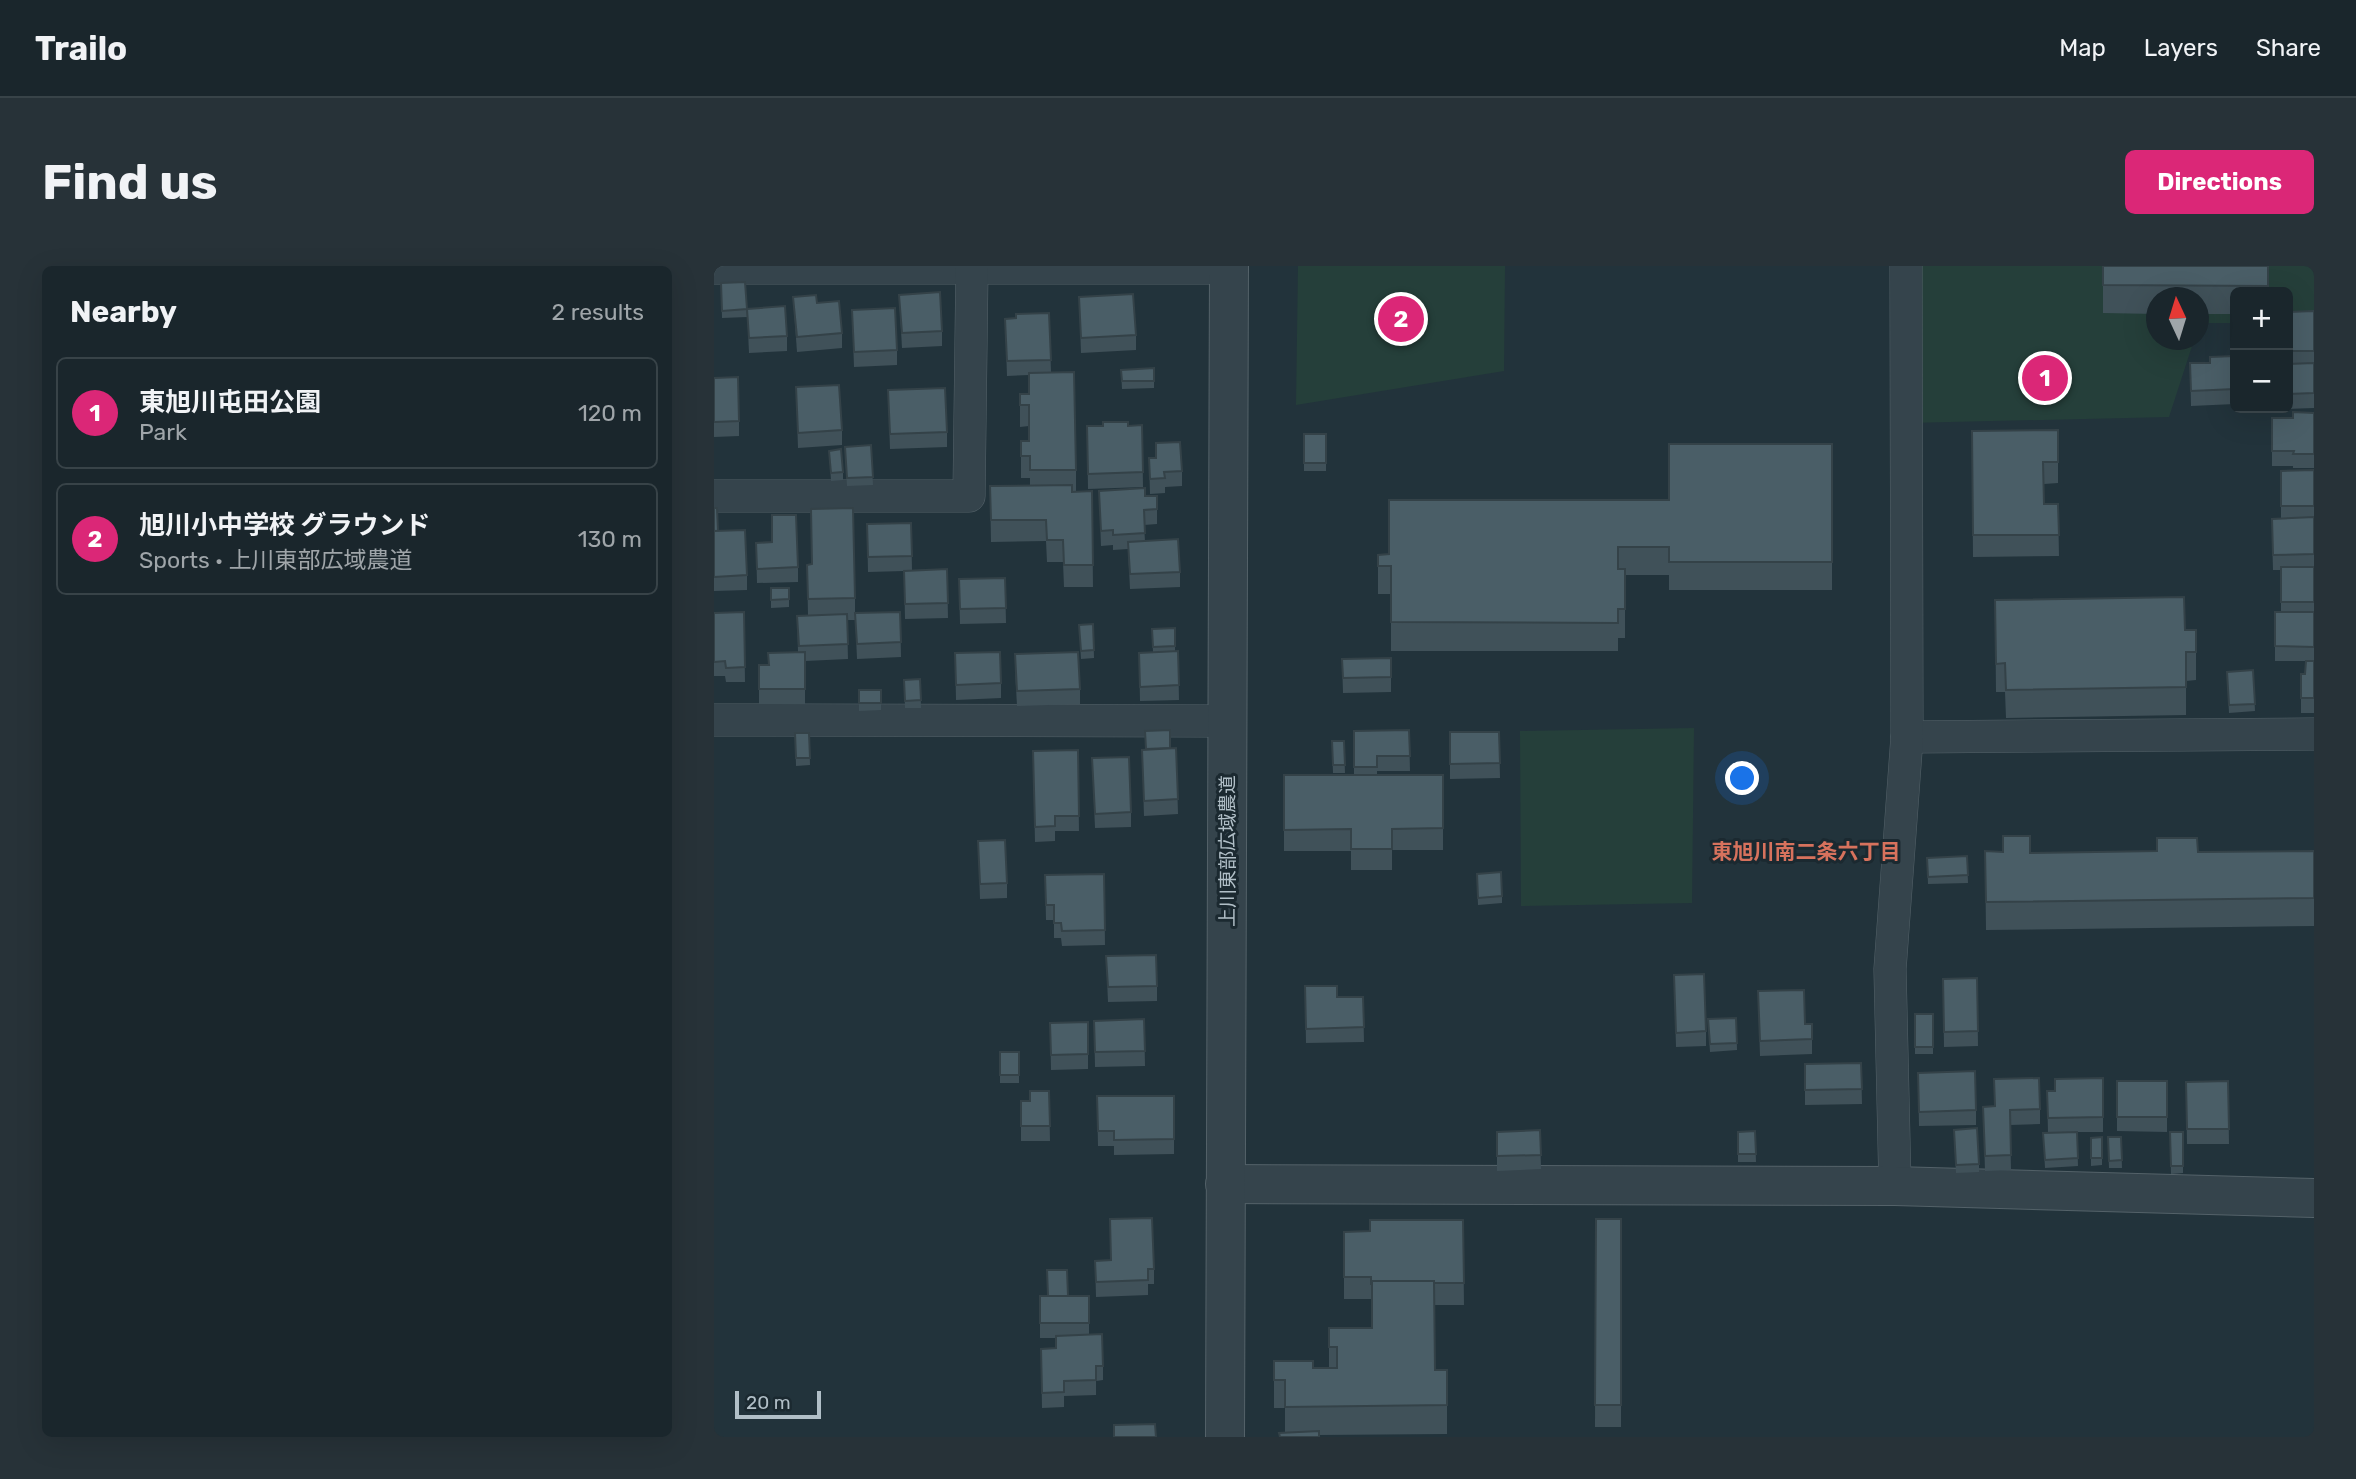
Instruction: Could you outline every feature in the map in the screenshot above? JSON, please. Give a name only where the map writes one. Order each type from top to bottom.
[{"type":"street","points":[[1895,1186],[1890,969],[1907,737],[1906,266]]},
{"type":"street","points":[[714,496],[969,496],[972,267]]},
{"type":"street","points":[[714,268],[1229,267]]},
{"type":"street","name":"上川東部広域農道","points":[[1225,1437],[1229,267]]},
{"type":"street","points":[[714,720],[1227,722]]},
{"type":"street","points":[[1907,737],[2314,734]]},
{"type":"street","points":[[1225,1184],[1895,1186],[2314,1198]]},
{"type":"green space","points":[[1298,266],[1505,266],[1504,371],[1296,405]]},
{"type":"green space","points":[[1906,266],[2314,266],[2314,323],[2293,323],[2293,287],[2230,287],[2230,323],[2209,323],[2209,287],[2146,287],[2146,350],[2191,350],[2169,417],[1908,423]]},
{"type":"green space","points":[[1694,728],[1692,903],[1521,906],[1520,731]]},
{"type":"building","points":[[2103,266],[2268,266],[2268,286],[2103,285]]},
{"type":"building","points":[[745,282],[747,309],[722,311],[721,283]]},
{"type":"building","points":[[940,292],[942,331],[902,333],[899,295]]},
{"type":"building","points":[[1133,294],[1136,335],[1081,338],[1079,297]]},
{"type":"building","points":[[816,295],[817,303],[839,301],[842,333],[797,337],[793,297]]},
{"type":"building","points":[[785,306],[787,336],[749,338],[747,309]]},
{"type":"building","points":[[895,308],[897,350],[854,352],[852,310]]},
{"type":"building","points":[[2314,311],[2314,351],[2293,351],[2293,312]]},
{"type":"building","points":[[1049,313],[1051,360],[1007,361],[1005,319],[1016,318],[1016,314]]},
{"type":"building","points":[[2230,356],[2230,389],[2191,391],[2190,363],[2210,363],[2210,357]]},
{"type":"building","points":[[2314,363],[2314,393],[2293,394],[2293,364]]},
{"type":"building","points":[[1154,368],[1154,381],[1122,381],[1121,370]]},
{"type":"building","points":[[1074,372],[1076,470],[1030,470],[1030,456],[1021,456],[1021,441],[1029,441],[1029,405],[1020,405],[1020,394],[1029,394],[1029,373]]},
{"type":"building","points":[[738,377],[739,421],[714,422],[714,378]]},
{"type":"building","points":[[839,385],[842,430],[798,433],[796,387]]},
{"type":"building","points":[[945,388],[947,432],[890,434],[888,390]]},
{"type":"building","points":[[2293,413],[2314,413],[2314,454],[2272,451],[2272,418],[2293,418]]},
{"type":"building","points":[[1103,422],[1142,425],[1143,472],[1088,474],[1087,426],[1103,426]]},
{"type":"building","points":[[2058,430],[2058,462],[2043,462],[2044,504],[2058,504],[2059,535],[1973,535],[1972,431]]},
{"type":"building","points":[[1304,434],[1326,434],[1326,463],[1304,463]]},
{"type":"building","points":[[1180,442],[1182,471],[1164,472],[1165,478],[1150,479],[1149,458],[1156,458],[1156,443]]},
{"type":"building","points":[[1669,444],[1832,444],[1832,562],[1669,562],[1669,547],[1618,547],[1618,569],[1625,569],[1625,609],[1618,609],[1618,623],[1391,622],[1391,566],[1378,566],[1378,555],[1389,554],[1389,500],[1669,500]]},
{"type":"building","points":[[871,445],[873,477],[847,478],[845,447]]},
{"type":"building","points":[[841,449],[843,472],[831,473],[829,451]]},
{"type":"building","points":[[2314,470],[2314,506],[2281,506],[2281,471]]},
{"type":"building","points":[[1072,485],[1072,492],[1092,491],[1093,565],[1064,565],[1063,540],[1047,540],[1046,520],[991,520],[990,486]]},
{"type":"building","points":[[1145,488],[1145,496],[1157,496],[1157,509],[1144,510],[1145,533],[1113,535],[1113,530],[1101,531],[1099,491]]},
{"type":"building","points":[[714,508],[717,508],[718,531],[714,531]]},
{"type":"building","points":[[853,508],[855,598],[808,599],[807,565],[812,564],[811,509]]},
{"type":"building","points":[[772,515],[796,515],[798,567],[757,569],[756,543],[772,542]]},
{"type":"building","points":[[2314,517],[2314,554],[2273,555],[2272,519]]},
{"type":"building","points":[[911,523],[912,556],[868,557],[867,524]]},
{"type":"building","points":[[745,530],[747,575],[714,577],[714,531]]},
{"type":"building","points":[[1178,539],[1180,572],[1130,574],[1128,542]]},
{"type":"building","points":[[2281,567],[2314,567],[2314,602],[2281,602]]},
{"type":"building","points":[[947,569],[948,603],[905,604],[904,571]]},
{"type":"building","points":[[1005,578],[1006,608],[960,609],[959,579]]},
{"type":"building","points":[[771,588],[789,588],[789,599],[771,600]]},
{"type":"building","points":[[2184,597],[2185,630],[2196,630],[2196,652],[2186,652],[2186,687],[2006,690],[2005,663],[1996,664],[1995,600]]},
{"type":"building","points":[[744,612],[745,667],[726,668],[725,661],[714,662],[714,613]]},
{"type":"building","points":[[900,612],[901,642],[857,644],[855,613]]},
{"type":"building","points":[[2275,612],[2314,612],[2314,647],[2275,646]]},
{"type":"building","points":[[847,614],[848,644],[799,646],[797,616]]},
{"type":"building","points":[[1093,624],[1094,650],[1081,651],[1079,625]]},
{"type":"building","points":[[1175,628],[1175,646],[1153,647],[1152,629]]},
{"type":"building","points":[[1178,651],[1179,685],[1140,687],[1139,653]]},
{"type":"building","points":[[805,652],[805,689],[759,689],[759,665],[769,665],[768,653]]},
{"type":"building","points":[[1000,652],[1001,683],[956,685],[955,653]]},
{"type":"building","points":[[1078,652],[1080,689],[1017,691],[1015,654]]},
{"type":"building","points":[[1391,658],[1391,677],[1343,678],[1342,659]]},
{"type":"building","points":[[2306,661],[2314,661],[2314,698],[2301,698],[2301,674],[2305,674]]},
{"type":"building","points":[[2253,670],[2255,704],[2229,705],[2227,672]]},
{"type":"building","points":[[920,679],[921,700],[905,701],[904,680]]},
{"type":"building","points":[[859,690],[881,690],[881,703],[859,703]]},
{"type":"building","points":[[1170,730],[1170,748],[1146,749],[1145,731]]},
{"type":"building","points":[[1409,730],[1410,756],[1377,756],[1377,767],[1354,767],[1354,731]]},
{"type":"building","points":[[1450,732],[1499,732],[1500,763],[1450,764]]},
{"type":"building","points":[[795,733],[809,733],[810,758],[796,758]]},
{"type":"building","points":[[1332,741],[1344,741],[1345,765],[1333,765]]},
{"type":"building","points":[[1176,748],[1178,799],[1144,801],[1142,750]]},
{"type":"building","points":[[1078,750],[1079,816],[1055,816],[1055,826],[1035,827],[1033,751]]},
{"type":"building","points":[[1129,757],[1131,812],[1095,814],[1092,758]]},
{"type":"building","points":[[1284,775],[1443,775],[1443,828],[1392,829],[1392,849],[1351,849],[1351,829],[1284,830]]},
{"type":"building","points":[[2003,836],[2030,836],[2030,853],[2157,851],[2157,838],[2197,838],[2198,852],[2314,851],[2314,898],[1986,902],[1985,851],[2003,852]]},
{"type":"building","points":[[1005,840],[1007,883],[980,884],[978,841]]},
{"type":"building","points":[[1967,856],[1968,875],[1928,877],[1927,858]]},
{"type":"building","points":[[1501,872],[1502,896],[1478,898],[1477,874]]},
{"type":"building","points":[[1104,874],[1105,930],[1062,931],[1061,923],[1054,923],[1054,905],[1046,905],[1045,875]]},
{"type":"building","points":[[1156,955],[1157,986],[1108,987],[1106,956]]},
{"type":"building","points":[[1704,974],[1706,1031],[1676,1033],[1674,975]]},
{"type":"building","points":[[1977,978],[1978,1031],[1944,1032],[1943,979]]},
{"type":"building","points":[[1305,986],[1337,986],[1337,997],[1363,997],[1364,1027],[1306,1029]]},
{"type":"building","points":[[1804,990],[1805,1024],[1812,1024],[1812,1039],[1760,1041],[1758,991]]},
{"type":"building","points":[[1915,1014],[1933,1014],[1933,1047],[1915,1047]]},
{"type":"building","points":[[1736,1018],[1737,1043],[1710,1044],[1708,1019]]},
{"type":"building","points":[[1144,1019],[1145,1051],[1095,1052],[1094,1021]]},
{"type":"building","points":[[1088,1022],[1088,1054],[1051,1055],[1050,1023]]},
{"type":"building","points":[[1000,1052],[1019,1052],[1019,1075],[1000,1075]]},
{"type":"building","points":[[1861,1063],[1862,1089],[1805,1090],[1805,1064]]},
{"type":"building","points":[[1975,1071],[1976,1110],[1919,1112],[1918,1073]]},
{"type":"building","points":[[2039,1078],[2040,1109],[2010,1110],[2011,1155],[1985,1156],[1983,1107],[1995,1106],[1994,1079]]},
{"type":"building","points":[[2103,1078],[2103,1117],[2048,1118],[2047,1091],[2055,1091],[2055,1079]]},
{"type":"building","points":[[2117,1081],[2167,1081],[2167,1117],[2117,1117]]},
{"type":"building","points":[[2228,1081],[2229,1129],[2187,1129],[2186,1082]]},
{"type":"building","points":[[1030,1091],[1049,1091],[1050,1126],[1021,1126],[1021,1101],[1030,1101]]},
{"type":"building","points":[[1097,1096],[1174,1096],[1174,1139],[1114,1140],[1114,1131],[1098,1131]]},
{"type":"building","points":[[1977,1128],[1979,1164],[1956,1165],[1954,1130]]},
{"type":"building","points":[[1540,1130],[1541,1155],[1497,1156],[1497,1132]]},
{"type":"building","points":[[1755,1131],[1756,1154],[1738,1154],[1738,1132]]},
{"type":"building","points":[[2077,1132],[2078,1158],[2045,1160],[2043,1133]]},
{"type":"building","points":[[2170,1132],[2183,1132],[2183,1166],[2171,1166]]},
{"type":"building","points":[[2102,1137],[2102,1158],[2091,1158],[2091,1138]]},
{"type":"building","points":[[2108,1137],[2121,1137],[2122,1160],[2109,1161]]},
{"type":"building","points":[[1152,1218],[1154,1269],[1148,1269],[1148,1280],[1096,1282],[1095,1261],[1111,1260],[1110,1219]]},
{"type":"building","points":[[1596,1219],[1621,1219],[1621,1405],[1595,1405]]},
{"type":"building","points":[[1370,1220],[1463,1220],[1464,1283],[1372,1281],[1371,1284],[1371,1277],[1344,1277],[1344,1232],[1370,1231]]},
{"type":"building","points":[[1047,1270],[1067,1270],[1068,1296],[1048,1296]]},
{"type":"building","points":[[1372,1281],[1434,1281],[1435,1370],[1447,1370],[1447,1405],[1285,1407],[1285,1380],[1274,1380],[1274,1361],[1313,1361],[1313,1368],[1337,1368],[1337,1347],[1329,1347],[1329,1328],[1372,1328]]},
{"type":"building","points":[[1040,1296],[1089,1296],[1089,1323],[1040,1323]]},
{"type":"building","points":[[1102,1334],[1103,1366],[1096,1366],[1096,1380],[1064,1381],[1064,1392],[1042,1393],[1041,1349],[1056,1348],[1056,1336]]},
{"type":"building","points":[[1155,1424],[1156,1437],[1114,1437],[1114,1425]]},
{"type":"building","points":[[1319,1431],[1319,1437],[1280,1437],[1279,1433]]},
{"type":"place","name":"旭川小中学校 グラウンド","points":[[1401,319]]},
{"type":"place","name":"東旭川屯田公園","points":[[2045,378]]},
{"type":"district","name":"東旭川南二条六丁目","points":[[1806,851]]}]
